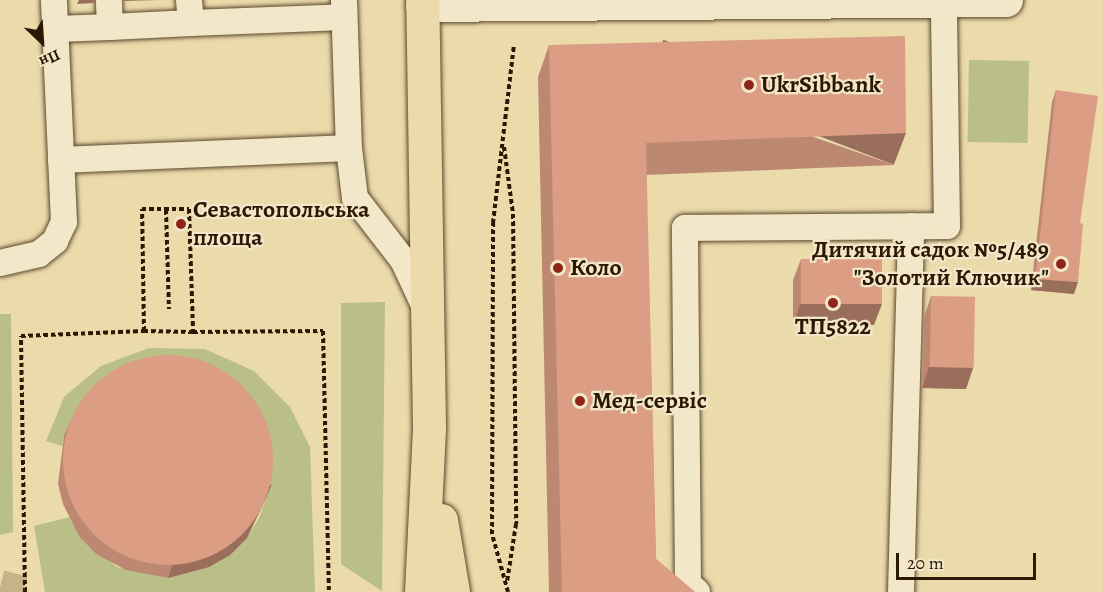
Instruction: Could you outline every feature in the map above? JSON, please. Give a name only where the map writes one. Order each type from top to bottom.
[{"type":"main road","points":[[421,592],[429,427],[422,2]]},
{"type":"main road","points":[[429,427],[453,592]]},
{"type":"street","points":[[422,2],[518,4],[1006,0]]},
{"type":"lane","points":[[0,263],[39,254],[56,241],[64,222],[54,0]]},
{"type":"lane","points":[[697,592],[688,584],[684,228],[947,226],[944,1]]},
{"type":"lane","points":[[109,2],[110,27]]},
{"type":"lane","points":[[56,29],[110,27],[190,11],[344,9],[349,148],[356,198],[403,260],[427,313]]},
{"type":"lane","points":[[61,160],[349,148]]},
{"type":"lane","points":[[901,592],[911,226]]},
{"type":"path","points":[[508,592],[492,534],[493,223],[518,4]]},
{"type":"path","points":[[503,140],[513,238],[516,524],[507,586]]},
{"type":"path","points":[[144,332],[142,209],[189,210],[193,332]]},
{"type":"path","points":[[166,210],[169,309]]},
{"type":"path","points":[[25,592],[21,336],[144,332],[323,331],[329,592]]},
{"type":"green space","points":[[969,60],[1029,61],[1028,143],[968,142]]},
{"type":"green space","points":[[385,302],[382,591],[341,564],[341,303]]},
{"type":"green space","points":[[0,314],[11,314],[13,532],[0,535]]},
{"type":"green space","points":[[149,348],[205,349],[254,371],[290,407],[310,447],[315,592],[45,592],[34,526],[70,517],[79,536],[117,567],[168,578],[209,567],[247,538],[259,518],[267,496],[64,436],[62,446],[46,441],[64,397],[101,366]]},
{"type":"building","points":[[905,36],[906,133],[646,143],[656,559],[695,592],[562,592],[549,45]]},
{"type":"building","points":[[1056,90],[1098,96],[1080,223],[1083,224],[1078,282],[1035,279]]},
{"type":"building","points":[[801,259],[882,259],[882,304],[801,304]]},
{"type":"building","points":[[931,296],[975,297],[974,368],[930,367]]},
{"type":"building","points":[[168,355],[188,357],[208,363],[226,373],[242,386],[255,402],[265,420],[271,440],[273,460],[271,480],[265,500],[255,518],[242,534],[226,547],[208,557],[188,563],[168,565],[148,563],[128,557],[110,547],[94,534],[81,518],[71,500],[65,480],[63,460],[65,440],[71,420],[81,402],[94,386],[110,373],[128,363],[148,357]]},
{"type":"tunnel","points":[[0,586],[23,592]]},
{"type":"place","name":"UkrSibbank","points":[[749,85]]},
{"type":"place","name":"Севастопольська площа","points":[[181,224]]},
{"type":"place","name":"Дитячий садок №5/489 \"Золотий Ключик\"","points":[[1061,264]]},
{"type":"place","name":"Коло","points":[[558,268]]},
{"type":"place","name":"ТП5822","points":[[833,303]]},
{"type":"place","name":"Мед-сервіс","points":[[580,401]]}]
